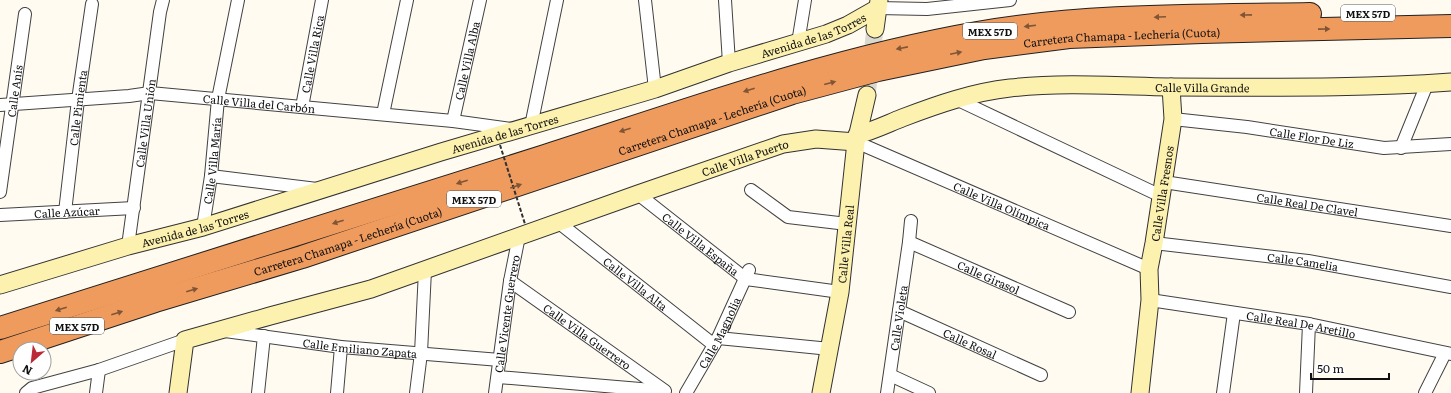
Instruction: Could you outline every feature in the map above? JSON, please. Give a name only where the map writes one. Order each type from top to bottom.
[{"type":"highway","name":"Carretera Chamapa - Lechería (Cuota)","points":[[0,328],[298,235],[786,78],[879,53],[979,33],[1065,22],[1199,16],[1451,11]]},
{"type":"highway","name":"Carretera Chamapa - Lechería (Cuota)","points":[[0,352],[155,301],[302,257],[792,93],[878,70],[984,48],[1069,37],[1451,26]]},
{"type":"street","name":"Calle Villa Unión","points":[[128,246],[160,12],[163,0]]},
{"type":"street","name":"Calle Villa María","points":[[203,227],[218,99],[238,0]]},
{"type":"street","name":"Calle Villa Rica","points":[[302,107],[322,0]]},
{"type":"street","points":[[383,114],[407,0]]},
{"type":"street","name":"Calle Villa Alba","points":[[453,121],[480,0]]},
{"type":"street","points":[[524,128],[558,0]]},
{"type":"street","points":[[645,0],[655,89]]},
{"type":"street","points":[[725,0],[729,63]]},
{"type":"street","points":[[798,43],[805,0]]},
{"type":"street","name":"Avenida de las Torres","points":[[0,285],[128,246],[203,227],[441,152],[655,89],[729,63],[826,34],[848,25],[878,4],[927,9],[966,2],[1010,0]]},
{"type":"street","name":"Calle Pimienta","points":[[65,212],[78,100],[92,4]]},
{"type":"street","points":[[875,29],[878,4]]},
{"type":"street","name":"Calle Anís","points":[[0,192],[25,14]]},
{"type":"street","name":"Calle Villa Grande","points":[[856,139],[901,119],[956,99],[1008,88],[1044,85],[1341,86],[1451,82]]},
{"type":"street","points":[[1401,148],[1427,84]]},
{"type":"street","name":"Calle Villa Fresnos","points":[[1140,393],[1150,300],[1149,269],[1173,119],[1171,86]]},
{"type":"street","name":"Calle Villa del Carbón","points":[[0,105],[129,96],[150,93],[524,128]]},
{"type":"street","name":"Calle Villa Real","points":[[821,393],[840,292],[856,139],[866,94]]},
{"type":"street","points":[[956,99],[1162,189]]},
{"type":"street","name":"Calle Flor De Liz","points":[[1173,119],[1247,126],[1384,148],[1451,144]]},
{"type":"street","name":"Calle Villa Puerto","points":[[425,270],[522,230],[558,222],[783,144],[816,138],[856,139]]},
{"type":"street","name":"Calle Villa Olímpica","points":[[856,139],[1149,269]]},
{"type":"street","points":[[210,176],[324,190]]},
{"type":"street","name":"Calle Real De Clavel","points":[[1162,189],[1451,226]]},
{"type":"street","points":[[751,190],[788,217],[847,224]]},
{"type":"street","name":"Calle Villa España","points":[[638,194],[747,275],[840,292]]},
{"type":"street","name":"Calle Azúcar","points":[[0,215],[134,208]]},
{"type":"street","name":"Calle Violeta","points":[[887,393],[911,221]]},
{"type":"street","name":"Calle Villa Alta","points":[[558,222],[716,341]]},
{"type":"street","name":"Calle Vicente Guerrero","points":[[495,393],[510,281],[522,230]]},
{"type":"street","name":"Calle Girasol","points":[[909,242],[1069,312]]},
{"type":"street","name":"Calle Camelia","points":[[1154,243],[1308,262],[1451,287]]},
{"type":"street","points":[[26,392],[32,388],[99,370],[185,340],[371,289],[425,270],[421,353],[416,393]]},
{"type":"street","name":"Calle Magnolia","points":[[686,393],[716,341],[747,275]]},
{"type":"street","name":"Calle Villa Guerrero","points":[[510,281],[668,392]]},
{"type":"street","name":"Calle Real De Aretillo","points":[[1150,300],[1309,324],[1448,353]]},
{"type":"street","name":"Calle Rosal","points":[[899,311],[1041,375]]},
{"type":"street","points":[[1223,393],[1234,313]]},
{"type":"street","points":[[1306,393],[1309,324]]},
{"type":"street","name":"Calle Emiliano Zapata","points":[[220,330],[341,347],[500,360]]},
{"type":"street","points":[[258,393],[264,336]]},
{"type":"street","points":[[178,393],[185,340]]},
{"type":"street","points":[[716,341],[830,349]]},
{"type":"street","points":[[337,393],[341,347]]},
{"type":"street","points":[[1425,393],[1448,353]]},
{"type":"street","points":[[96,393],[99,370]]},
{"type":"street","points":[[890,375],[929,393]]},
{"type":"street","points":[[498,377],[668,392]]},
{"type":"path","points":[[500,145],[522,230]]},
{"type":"tunnel","points":[[867,95],[875,29]]}]
